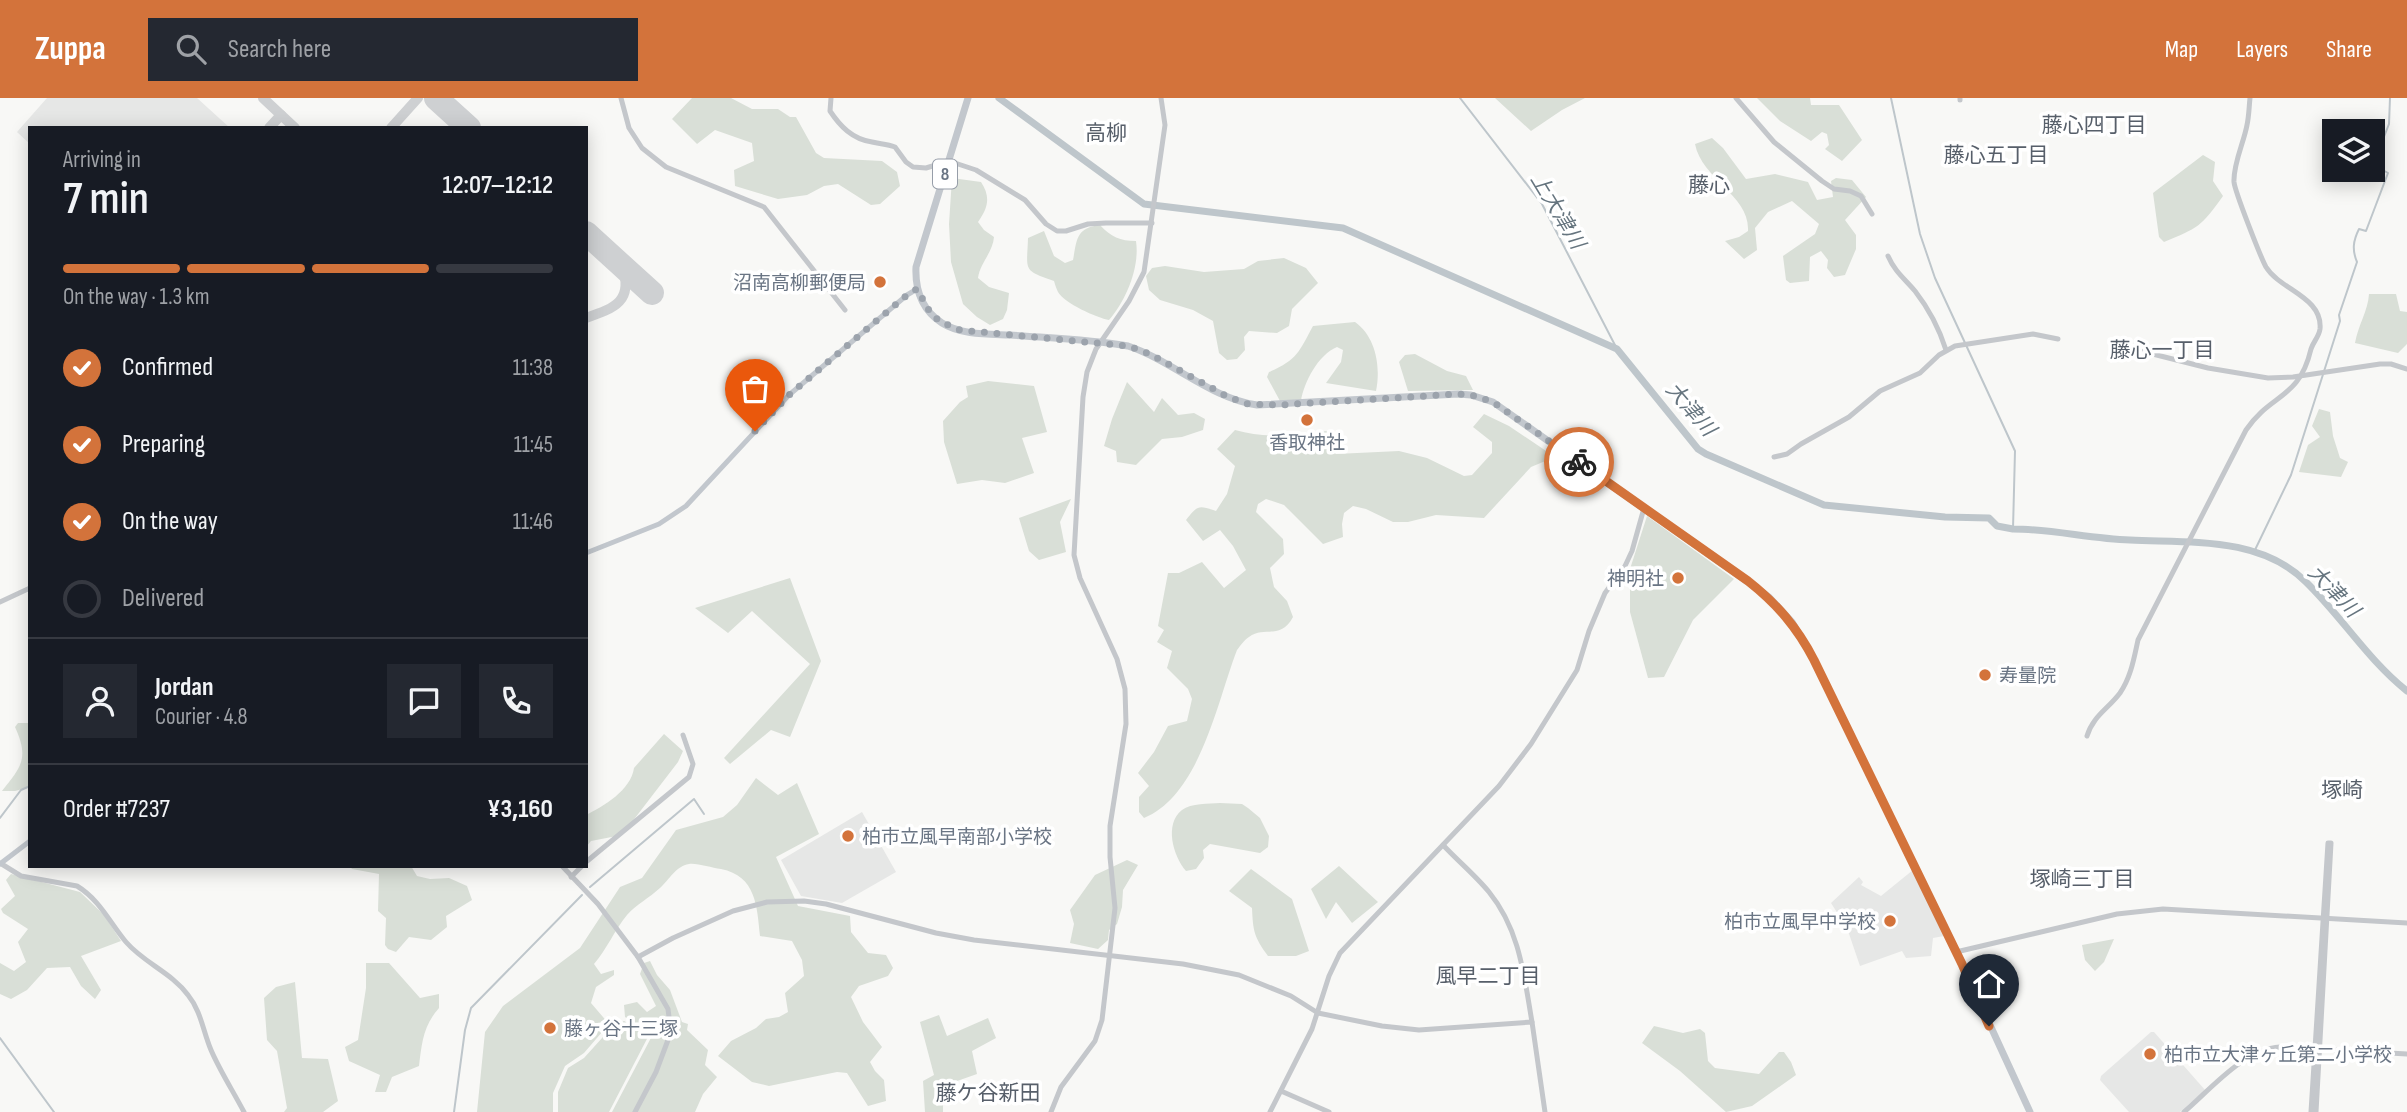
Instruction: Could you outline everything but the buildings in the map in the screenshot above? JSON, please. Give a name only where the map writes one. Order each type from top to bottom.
[{"type":"main road","name":"8","points":[[917,289],[916,267],[920,250],[968,98]]},
{"type":"main road","points":[[588,552],[659,524],[686,506],[789,395],[917,289],[931,314],[941,322],[960,330],[1128,346],[1150,354],[1217,391],[1248,404],[1279,405],[1458,394],[1493,402],[1748,581],[1769,597],[1792,622],[1814,660],[1956,952],[2030,1112]]},
{"type":"main road","points":[[0,863],[28,842]]},
{"type":"street","points":[[621,98],[629,128],[635,140],[649,155],[666,167],[764,207],[845,310]]},
{"type":"street","points":[[831,98],[830,111],[843,129],[867,141],[895,147],[910,166],[926,168],[949,161],[976,170],[1025,200],[1046,224],[1058,230],[1066,231],[1088,224],[1152,223]]},
{"type":"street","points":[[1051,1112],[1062,1087],[1089,1050],[1099,1030],[1103,1012],[1115,908],[1110,826],[1126,724],[1125,699],[1117,659],[1080,578],[1074,545],[1085,384],[1089,365],[1101,342],[1141,280],[1152,223],[1165,125],[1161,98]]},
{"type":"street","points":[[1736,98],[1774,142],[1826,184],[1861,196],[1872,214]]},
{"type":"street","points":[[2087,736],[2094,718],[2122,689],[2133,664],[2138,640],[2248,426],[2291,390],[2302,376],[2320,328],[2317,315],[2307,300],[2285,286],[2266,267],[2234,182],[2250,98]]},
{"type":"street","points":[[1888,257],[1896,272],[1910,285],[1930,314],[1946,350]]},
{"type":"street","points":[[1774,457],[1787,454],[1849,418],[1884,389],[1920,373],[1946,350],[1966,344],[2033,334],[2058,339]]},
{"type":"street","points":[[2133,349],[2208,368],[2268,378],[2302,376],[2380,364],[2407,369]]},
{"type":"street","points":[[1270,1112],[1318,1013],[1329,976],[1340,953],[1510,772],[1531,744],[1577,670],[1605,593],[1625,566],[1632,551],[1644,508]]},
{"type":"street","points":[[0,602],[28,589]]},
{"type":"street","points":[[588,860],[689,777],[693,764],[682,735]]},
{"type":"street","points":[[2314,1112],[2330,843]]},
{"type":"street","points":[[1443,845],[1489,891],[1507,919],[1521,956],[1545,1112]]},
{"type":"street","points":[[0,863],[21,876],[77,886],[85,891],[100,906],[128,945],[175,980],[200,1014],[212,1053],[244,1112]]},
{"type":"street","points":[[564,868],[593,899],[638,957],[665,1000],[670,1024],[668,1040],[656,1072],[635,1112]]},
{"type":"street","points":[[571,877],[580,868]]},
{"type":"street","points":[[638,957],[733,911],[767,902],[786,901],[825,904],[923,930],[974,940],[1183,964],[1249,978],[1291,996],[1318,1013],[1382,1026],[1419,1030],[1532,1022]]},
{"type":"street","points":[[1956,952],[2008,938],[2140,911],[2174,909],[2407,923]]},
{"type":"street","points":[[2184,1112],[2255,1053],[2275,1047],[2407,1054]]},
{"type":"street","points":[[1281,1091],[1329,1112]]},
{"type":"shaded area","points":[[47,98],[197,98],[228,126],[28,126],[28,142],[17,132]]},
{"type":"shaded area","points":[[692,98],[731,98],[752,109],[778,109],[790,117],[796,117],[816,153],[824,158],[882,161],[897,172],[900,186],[880,204],[871,205],[838,184],[824,186],[807,195],[778,199],[735,186],[734,170],[754,161],[752,143],[715,130],[697,144],[672,119]]},
{"type":"shaded area","points":[[1495,98],[1585,98],[1531,131]]},
{"type":"shaded area","points":[[1757,98],[1810,98],[1811,105],[1839,105],[1862,140],[1842,161],[1825,149],[1829,145],[1827,134],[1822,132],[1811,141],[1780,121]]},
{"type":"shaded area","points":[[1712,138],[1746,179],[1775,174],[1808,182],[1817,200],[1833,197],[1831,181],[1836,178],[1852,180],[1866,197],[1845,220],[1856,235],[1856,249],[1845,275],[1834,277],[1827,268],[1828,260],[1821,251],[1810,257],[1809,281],[1790,283],[1786,280],[1783,256],[1815,234],[1819,224],[1792,201],[1768,212],[1755,228],[1757,250],[1744,259],[1725,241],[1748,231],[1747,218],[1742,207],[1699,157],[1695,144]]},
{"type":"shaded area","points":[[2203,155],[2215,162],[2213,181],[2223,196],[2198,225],[2164,242],[2159,237],[2153,193]]},
{"type":"shaded area","points":[[952,178],[981,182],[986,193],[986,207],[978,222],[994,237],[978,278],[989,287],[1009,293],[1003,319],[990,325],[963,304],[951,262],[949,224]]},
{"type":"shaded area","points":[[1100,225],[1116,238],[1136,241],[1137,251],[1130,283],[1109,320],[1067,301],[1058,292],[1054,281],[1031,271],[1027,263],[1028,238],[1044,231],[1054,256],[1065,263],[1073,260],[1077,240],[1082,232]]},
{"type":"shaded area","points":[[1284,258],[1306,268],[1318,283],[1292,309],[1289,326],[1277,333],[1249,331],[1244,337],[1245,350],[1237,359],[1227,360],[1219,353],[1213,321],[1193,310],[1160,300],[1149,290],[1146,276],[1152,268],[1165,266],[1204,272],[1244,269],[1258,261]]},
{"type":"shaded area","points":[[2369,294],[2396,294],[2400,311],[2407,312],[2407,344],[2398,353],[2355,343]]},
{"type":"shaded area","points":[[1355,322],[1368,336],[1375,353],[1378,372],[1376,391],[1326,383],[1341,362],[1343,350],[1337,347],[1324,356],[1313,370],[1301,401],[1280,401],[1267,377],[1269,372],[1296,354],[1313,326]]},
{"type":"shaded area","points":[[1415,354],[1447,371],[1466,376],[1473,390],[1408,391],[1399,362],[1405,355]]},
{"type":"shaded area","points":[[988,381],[1034,386],[1047,432],[1022,438],[1034,473],[1005,483],[982,480],[957,484],[944,442],[943,421],[968,397],[966,386]]},
{"type":"shaded area","points":[[1127,382],[1154,412],[1162,398],[1178,415],[1194,413],[1205,419],[1203,430],[1182,437],[1162,439],[1136,465],[1117,462],[1116,451],[1104,446]]},
{"type":"shaded area","points":[[2319,409],[2330,412],[2333,436],[2340,458],[2348,462],[2341,477],[2299,472],[2308,445],[2320,437],[2312,426]]},
{"type":"shaded area","points":[[1484,414],[1509,426],[1555,457],[1531,467],[1484,518],[1436,515],[1408,522],[1393,522],[1353,506],[1344,513],[1343,537],[1323,544],[1284,505],[1266,499],[1258,504],[1256,512],[1283,539],[1284,554],[1270,568],[1274,587],[1287,601],[1293,617],[1283,629],[1255,634],[1239,647],[1214,720],[1193,768],[1163,806],[1144,818],[1139,812],[1139,797],[1149,786],[1138,773],[1154,752],[1168,726],[1187,721],[1192,699],[1188,689],[1167,668],[1172,651],[1157,642],[1164,630],[1158,626],[1168,573],[1179,573],[1202,562],[1224,588],[1246,570],[1233,546],[1220,530],[1203,541],[1186,520],[1199,508],[1216,511],[1227,494],[1235,466],[1217,449],[1235,430],[1269,435],[1327,431],[1336,454],[1399,451],[1427,458],[1464,476],[1472,475],[1492,453],[1492,442],[1473,427]]},
{"type":"shaded area","points":[[1071,499],[1060,522],[1066,552],[1039,560],[1029,551],[1019,518]]},
{"type":"shaded area","points":[[1647,516],[1734,579],[1693,620],[1664,677],[1648,678],[1630,612],[1630,569]]},
{"type":"shaded area","points":[[790,578],[821,661],[790,737],[771,730],[730,764],[724,758],[810,664],[752,611],[728,633],[695,608]]},
{"type":"shaded area","points":[[18,723],[28,723],[28,788],[2,791],[21,761],[22,747],[15,727]]},
{"type":"shaded area","points":[[664,734],[683,751],[678,762],[622,835],[591,841],[588,845],[588,814],[622,790],[634,768]]},
{"type":"shaded area","points":[[756,778],[778,795],[797,783],[819,834],[776,857],[798,906],[850,916],[851,932],[868,953],[886,955],[893,968],[888,976],[859,986],[851,997],[863,1022],[882,1047],[870,1062],[884,1080],[886,1101],[868,1106],[847,1073],[837,1072],[769,1086],[752,1082],[718,1056],[731,1041],[756,1028],[766,1019],[788,1012],[785,993],[804,976],[802,960],[792,941],[760,936],[756,903],[748,885],[741,878],[721,869],[693,864],[680,867],[660,888],[631,911],[594,964],[601,974],[614,970],[614,975],[596,987],[591,1003],[609,1024],[584,1053],[565,1066],[553,1093],[553,1112],[477,1112],[485,1032],[503,1006],[580,948],[620,887],[642,878],[676,830],[723,817],[737,805]]},
{"type":"shaded area","points":[[1242,804],[1260,818],[1269,836],[1268,847],[1260,853],[1210,844],[1203,850],[1204,858],[1196,869],[1186,871],[1177,857],[1172,840],[1176,816],[1190,806]]},
{"type":"shaded area","name":"柏市立風早南部小学校","points":[[862,812],[896,872],[842,903],[801,896],[781,860]]},
{"type":"shaded area","points":[[1127,860],[1138,865],[1123,890],[1117,924],[1109,930],[1108,940],[1098,949],[1070,943],[1074,924],[1070,910],[1095,875]]},
{"type":"shaded area","points":[[1339,866],[1378,902],[1352,923],[1336,902],[1326,919],[1311,889]]},
{"type":"shaded area","points":[[412,868],[417,876],[430,879],[449,878],[467,886],[472,900],[446,916],[447,927],[431,940],[409,937],[396,952],[385,945],[386,918],[378,911],[379,874],[352,869]]},
{"type":"shaded area","points":[[1251,869],[1292,899],[1309,951],[1296,956],[1268,956],[1263,949],[1255,933],[1252,908],[1229,891]]},
{"type":"shaded area","name":"柏市立風早中学校","points":[[1913,870],[1944,936],[1933,938],[1931,956],[1906,958],[1902,951],[1860,966],[1847,928],[1831,903],[1859,877],[1863,882],[1861,885],[1881,896]]},
{"type":"shaded area","points":[[11,874],[80,892],[104,915],[121,941],[81,956],[101,990],[95,999],[81,986],[70,967],[47,968],[27,990],[11,999],[0,994],[0,963],[14,971],[26,962],[18,942],[28,929],[1,909],[15,896],[6,880]]},
{"type":"shaded area","points":[[2114,939],[2104,962],[2095,971],[2085,960],[2082,945]]},
{"type":"shaded area","points":[[650,961],[657,975],[670,990],[682,1022],[688,1024],[687,1030],[708,1050],[705,1065],[717,1077],[703,1094],[695,1112],[612,1112],[653,1034],[625,1017],[624,1005],[637,1002],[647,1012],[656,1006],[640,974],[644,963]]},
{"type":"shaded area","points":[[366,963],[389,963],[420,998],[439,994],[439,1008],[426,1028],[419,1066],[392,1077],[386,1092],[375,1092],[380,1075],[349,1061],[345,1047],[358,1040],[366,988]]},
{"type":"shaded area","points":[[295,982],[302,1058],[328,1059],[338,1101],[323,1112],[284,1112],[287,1108],[277,1051],[267,1040],[264,998],[276,987]]},
{"type":"shaded area","points":[[939,1015],[947,1036],[988,1018],[996,1038],[972,1051],[977,1074],[943,1086],[943,1112],[925,1112],[923,1081],[934,1075],[920,1022]]},
{"type":"shaded area","points":[[624,1021],[649,1035],[609,1112],[558,1112],[558,1092],[568,1068],[584,1058],[612,1027]]},
{"type":"shaded area","points":[[1654,1026],[1683,1033],[1700,1029],[1705,1033],[1708,1061],[1715,1068],[1759,1074],[1779,1052],[1784,1052],[1796,1075],[1752,1106],[1726,1112],[1680,1071],[1642,1043]]},
{"type":"shaded area","name":"柏市立大津ヶ丘第二小学校","points":[[2154,1032],[2205,1090],[2180,1112],[2129,1112],[2100,1080],[2101,1076]]},
{"type":"waterway","name":"大津川","points":[[999,98],[1144,204],[1343,228],[1617,349],[1698,449],[1824,505],[1945,517],[1989,518],[1997,526],[2013,529],[2101,538],[2199,542],[2246,549],[2267,556],[2288,567],[2306,582],[2380,666],[2407,691]]},
{"type":"waterway","name":"上大津川","points":[[1460,98],[1542,204],[1617,349]]},
{"type":"waterway","points":[[1891,98],[1920,234],[1935,278],[2015,451],[2013,529]]},
{"type":"waterway","points":[[2254,552],[2291,475],[2357,262],[2355,238],[2359,229],[2366,231],[2388,173],[2381,169],[2383,154],[2380,147],[2389,124],[2390,98]]},
{"type":"waterway","points":[[0,818],[21,790],[28,787]]},
{"type":"waterway","points":[[590,887],[694,799],[704,814]]},
{"type":"waterway","points":[[454,1112],[465,1030],[471,1008],[582,895]]},
{"type":"waterway","points":[[0,1038],[54,1112]]},
{"type":"taxiway","points":[[263,98],[293,126]]},
{"type":"taxiway","points":[[393,126],[418,98]]},
{"type":"taxiway","points":[[271,126],[281,115]]},
{"type":"taxiway","points":[[588,317],[606,311],[624,295],[626,287],[622,266]]},
{"type":"runway","points":[[436,98],[467,126]]},
{"type":"runway","points":[[588,235],[652,293]]},
{"type":"way so far","points":[[755,431],[789,395],[917,289],[931,314],[950,327],[980,333],[1128,346],[1150,354],[1228,397],[1248,404],[1279,405],[1471,395],[1493,402],[1579,462]]},
{"type":"place","name":"沼南高柳郵便局","points":[[880,282]]},
{"type":"place","name":"香取神社","points":[[1307,420]]},
{"type":"place","name":"神明社","points":[[1678,578]]},
{"type":"place","name":"寿量院","points":[[1985,675]]},
{"type":"place","name":"柏市立風早南部小学校","points":[[848,836]]},
{"type":"place","name":"柏市立風早中学校","points":[[1890,921]]},
{"type":"place","name":"藤ヶ谷十三塚","points":[[550,1028]]},
{"type":"place","name":"柏市立大津ヶ丘第二小学校","points":[[2150,1054]]},
{"type":"district","name":"藤心四丁目","points":[[2094,125]]},
{"type":"district","name":"高柳","points":[[1106,133]]},
{"type":"district","name":"藤心五丁目","points":[[1996,155]]},
{"type":"district","name":"藤心","points":[[1709,185]]},
{"type":"district","name":"藤心一丁目","points":[[2162,350]]},
{"type":"district","name":"塚崎","points":[[2342,790]]},
{"type":"district","name":"塚崎三丁目","points":[[2082,879]]},
{"type":"district","name":"風早二丁目","points":[[1488,976]]},
{"type":"district","name":"藤ケ谷新田","points":[[988,1093]]},
{"type":"route","points":[[1579,462],[1748,581],[1769,597],[1792,622],[1814,660],[1962,964],[1989,1026]]}]
